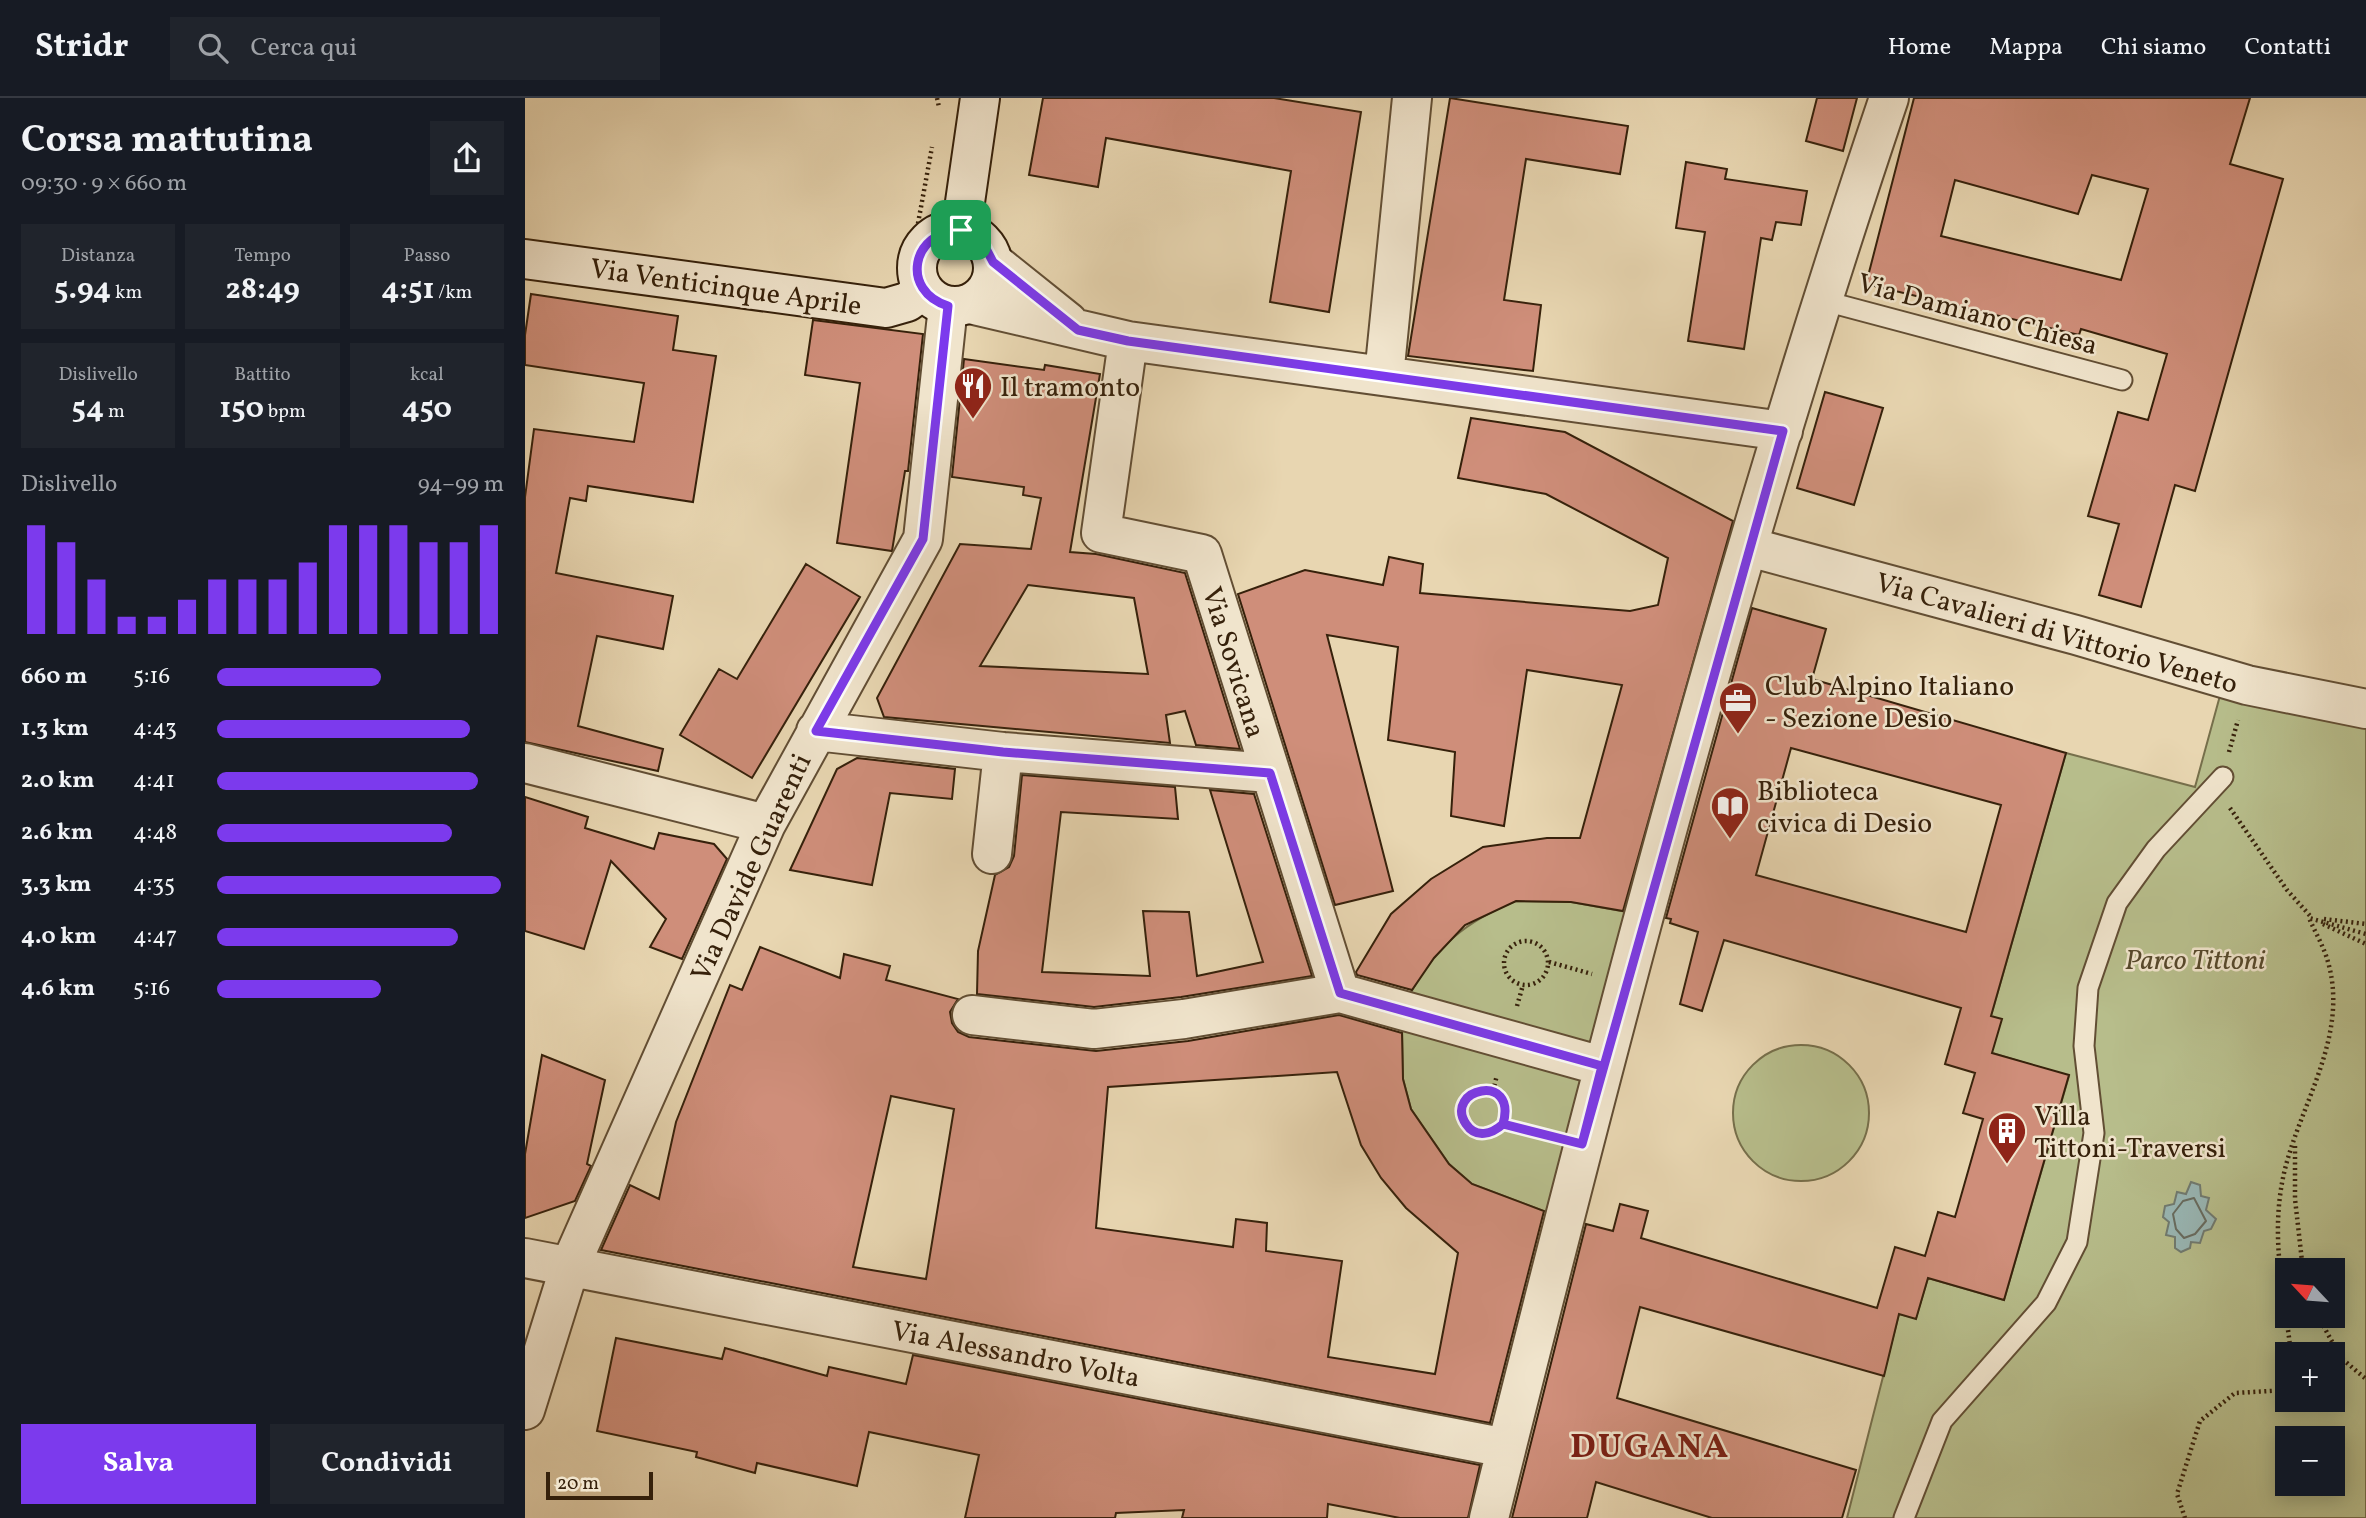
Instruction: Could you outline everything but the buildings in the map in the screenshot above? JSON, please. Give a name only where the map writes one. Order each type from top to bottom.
[{"type":"street","points":[[961,230],[980,98]]},
{"type":"street","points":[[1384,376],[1412,98]]},
{"type":"street","points":[[1489,1518],[1602,1066],[1821,300],[1889,98]]},
{"type":"street","points":[[1078,330],[993,262],[982,241],[961,230],[948,230],[926,243],[917,266],[938,289],[1078,330],[1128,341],[1783,431]]},
{"type":"street","name":"Via Venticinque Aprile","points":[[525,259],[886,308],[938,289]]},
{"type":"street","points":[[938,289],[989,287],[993,262]]},
{"type":"street","name":"Via Davide Guarenti","points":[[525,1410],[570,1266],[766,824],[923,539],[938,289]]},
{"type":"street","name":"Via Sovicana","points":[[1128,341],[1101,533],[1202,554],[1340,993]]},
{"type":"street","name":"Via Cavalieri di Vittorio Veneto","points":[[1749,547],[2235,681],[2366,709]]},
{"type":"street","points":[[816,731],[1003,752],[1270,773]]},
{"type":"street","points":[[992,854],[1003,752]]},
{"type":"street","points":[[525,762],[766,824]]},
{"type":"street","points":[[972,1015],[1094,1029],[1184,1019],[1340,993],[1602,1066]]},
{"type":"street","name":"Via Alessandro Volta","points":[[525,1258],[1506,1448]]},
{"type":"lane","name":"Via Damiano Chiesa","points":[[1821,300],[2122,380]]},
{"type":"lane","points":[[1904,1518],[1942,1421],[2046,1303],[2077,1242],[2094,1133],[2084,1046],[2088,988],[2117,903],[2156,849],[2223,777]]},
{"type":"path","points":[[937,98],[937,121]]},
{"type":"path","points":[[935,134],[938,289]]},
{"type":"path","points":[[2235,681],[2223,777],[2218,792],[2309,918],[2328,961],[2333,1001],[2320,1078],[2295,1142],[2281,1188],[2277,1232],[2280,1284],[2289,1342]]},
{"type":"path","points":[[2309,918],[2366,924]]},
{"type":"path","points":[[2309,918],[2366,934]]},
{"type":"path","points":[[2309,918],[2366,944]]},
{"type":"path","points":[[1523,940],[1535,942],[1545,950],[1549,962],[1545,975],[1536,983],[1523,985],[1512,980],[1504,970],[1504,957],[1511,946],[1523,940]]},
{"type":"path","points":[[1481,1090],[1493,1091],[1503,1099],[1507,1112],[1503,1124],[1494,1133],[1481,1134],[1470,1129],[1462,1119],[1462,1106],[1469,1095],[1481,1090]]},
{"type":"path","points":[[1503,1124],[1582,1144]]},
{"type":"path","points":[[2295,1142],[2295,1199],[2302,1258]]},
{"type":"path","points":[[2325,1328],[2341,1358],[2366,1379]]},
{"type":"path","points":[[2185,1518],[2177,1494],[2200,1421],[2235,1393],[2275,1391]]},
{"type":"green space","name":"Parco Tittoni","points":[[2221,692],[2366,724],[2366,1518],[1847,1518],[1899,1314],[1916,1318],[1928,1278],[2004,1300],[2069,1076],[1992,1053],[1991,1016],[2066,753],[2195,787]]},
{"type":"green space","points":[[1516,901],[1571,902],[1627,912],[1590,1044],[1410,994],[1431,962],[1454,937],[1482,917]]},
{"type":"green space","points":[[1402,1026],[1582,1076],[1549,1213],[1472,1184],[1449,1164],[1411,1109],[1403,1079]]},
{"type":"green space","points":[[1801,1045],[1827,1050],[1849,1065],[1864,1087],[1869,1113],[1864,1139],[1849,1161],[1827,1176],[1801,1181],[1775,1176],[1753,1161],[1738,1139],[1733,1113],[1738,1087],[1753,1065],[1775,1050]]},
{"type":"water","points":[[2191,1182],[2200,1185],[2201,1196],[2209,1198],[2206,1210],[2216,1219],[2211,1229],[2204,1231],[2200,1243],[2191,1242],[2190,1248],[2181,1252],[2175,1248],[2175,1237],[2166,1235],[2169,1222],[2163,1217],[2165,1206],[2174,1204],[2177,1192],[2186,1194]]},
{"type":"place","name":"Il tramonto","points":[[973,420]]},
{"type":"place","name":"Club Alpino Italiano - Sezione Desio","points":[[1738,735]]},
{"type":"place","name":"Biblioteca civica di Desio","points":[[1730,840]]},
{"type":"place","name":"Villa Tittoni-Traversi","points":[[2007,1165]]},
{"type":"district","name":"DUGANA","points":[[1650,1445]]},
{"type":"route","points":[[961,230],[948,230],[926,243],[917,266],[918,279],[924,290],[931,298],[948,306],[923,539],[816,731],[1003,752],[1270,773],[1340,993],[1602,1066],[1582,1144],[1503,1124],[1507,1112],[1503,1099],[1493,1091],[1481,1090],[1469,1095],[1462,1106],[1462,1119],[1470,1129],[1481,1134],[1494,1133],[1503,1124],[1582,1144],[1783,431],[1128,341],[1078,330],[993,262],[982,241],[961,230]]}]
